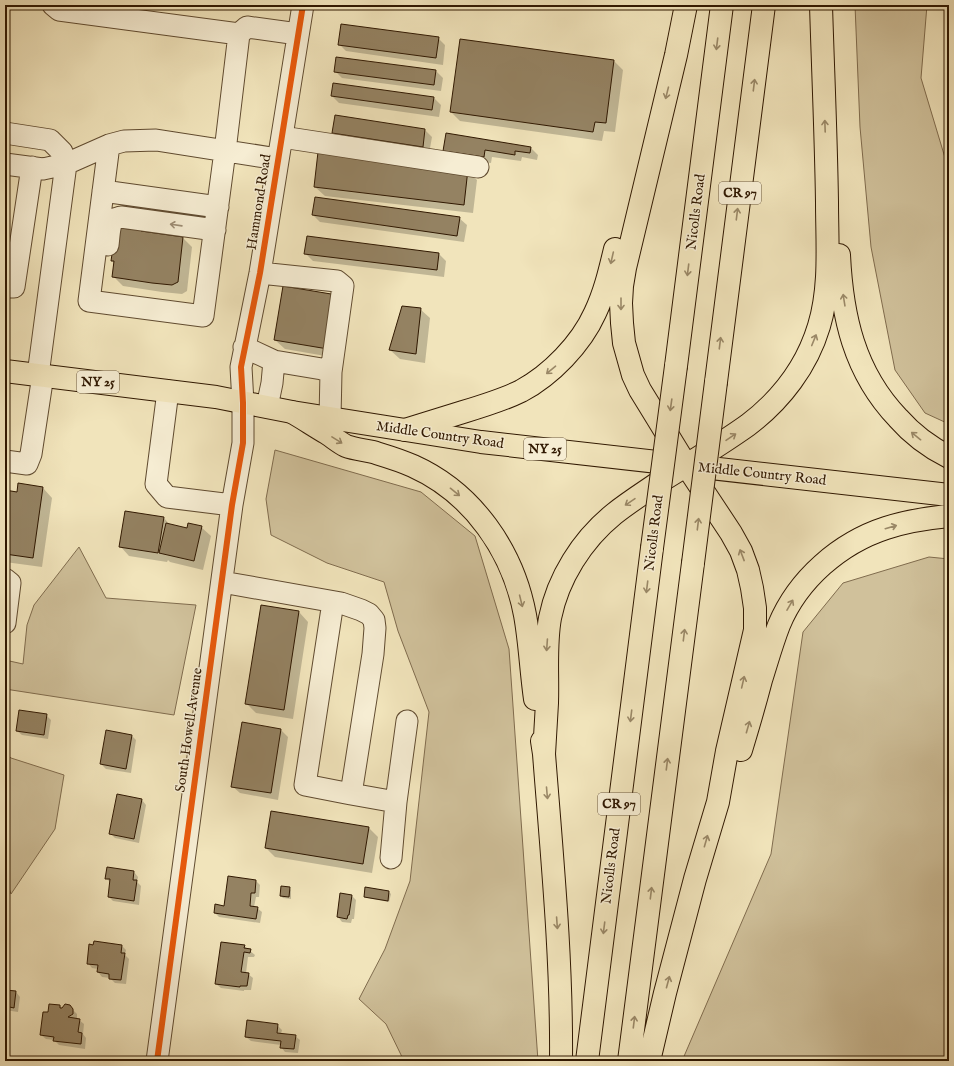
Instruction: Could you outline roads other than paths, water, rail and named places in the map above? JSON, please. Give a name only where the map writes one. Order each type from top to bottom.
[{"type":"main road","points":[[649,1061],[665,994],[718,802],[727,751],[755,630],[755,608],[752,588],[748,570],[741,551],[728,528],[686,465],[640,390],[631,368],[624,343],[621,310],[622,286],[625,268],[676,55],[686,5]]},
{"type":"main road","name":"Nicolls Road","points":[[587,1061],[722,5]]},
{"type":"main road","name":"CR 97","points":[[629,1061],[764,5]]},
{"type":"main road","points":[[544,754],[550,619],[559,588],[566,572],[577,555],[602,524],[625,505],[761,415],[786,390],[805,361],[813,344],[822,315],[826,289],[827,259],[822,5]]},
{"type":"main road","points":[[826,165],[839,246],[846,316],[852,338],[867,377],[881,399],[903,424],[931,447],[949,456]]},
{"type":"main road","points":[[405,430],[496,402],[521,391],[536,382],[564,358],[577,343],[595,314],[607,281],[615,247],[648,170]]},
{"type":"main road","name":"Middle Country Road","points":[[5,370],[243,402],[292,412],[481,442],[949,495]]},
{"type":"main road","points":[[292,412],[347,446],[395,459],[412,466],[445,484],[476,512],[500,546],[509,565],[521,597],[525,615],[535,704],[544,754],[560,959],[562,1018],[561,1061]]},
{"type":"main road","points":[[718,802],[740,753],[768,658],[780,624],[796,594],[818,569],[858,540],[872,533],[907,522],[925,518],[949,516]]},
{"type":"street","points":[[53,5],[59,10],[239,34]]},
{"type":"street","name":"Hammond Road","points":[[243,402],[241,367],[244,347],[260,273],[303,5]]},
{"type":"street","points":[[109,145],[89,300],[203,316],[226,151],[239,34],[247,27],[298,34]]},
{"type":"street","points":[[5,133],[50,140],[62,152],[66,164],[31,454],[27,464],[5,461]]},
{"type":"street","points":[[282,137],[478,167]]},
{"type":"street","points":[[5,164],[43,168],[66,164],[109,145],[124,141],[156,140],[278,160]]},
{"type":"street","points":[[5,287],[14,288],[32,167]]},
{"type":"street","points":[[103,191],[218,207]]},
{"type":"street","points":[[101,302],[110,226],[115,218],[120,217],[215,230]]},
{"type":"street","points":[[260,273],[338,281],[343,286],[331,372],[330,418]]},
{"type":"street","points":[[244,347],[274,361],[322,369],[331,372]]},
{"type":"street","points":[[267,407],[272,383],[274,361]]},
{"type":"street","points":[[168,391],[156,484],[167,497],[232,505]]},
{"type":"street","name":"South Howell Avenue","points":[[162,1060],[232,505],[243,443],[243,402]]},
{"type":"street","points":[[5,579],[10,583],[5,624]]},
{"type":"street","points":[[222,582],[350,606],[369,614],[374,620],[376,628],[351,794]]},
{"type":"street","points":[[333,602],[305,785],[396,802]]},
{"type":"street","points":[[390,858],[407,721]]}]
